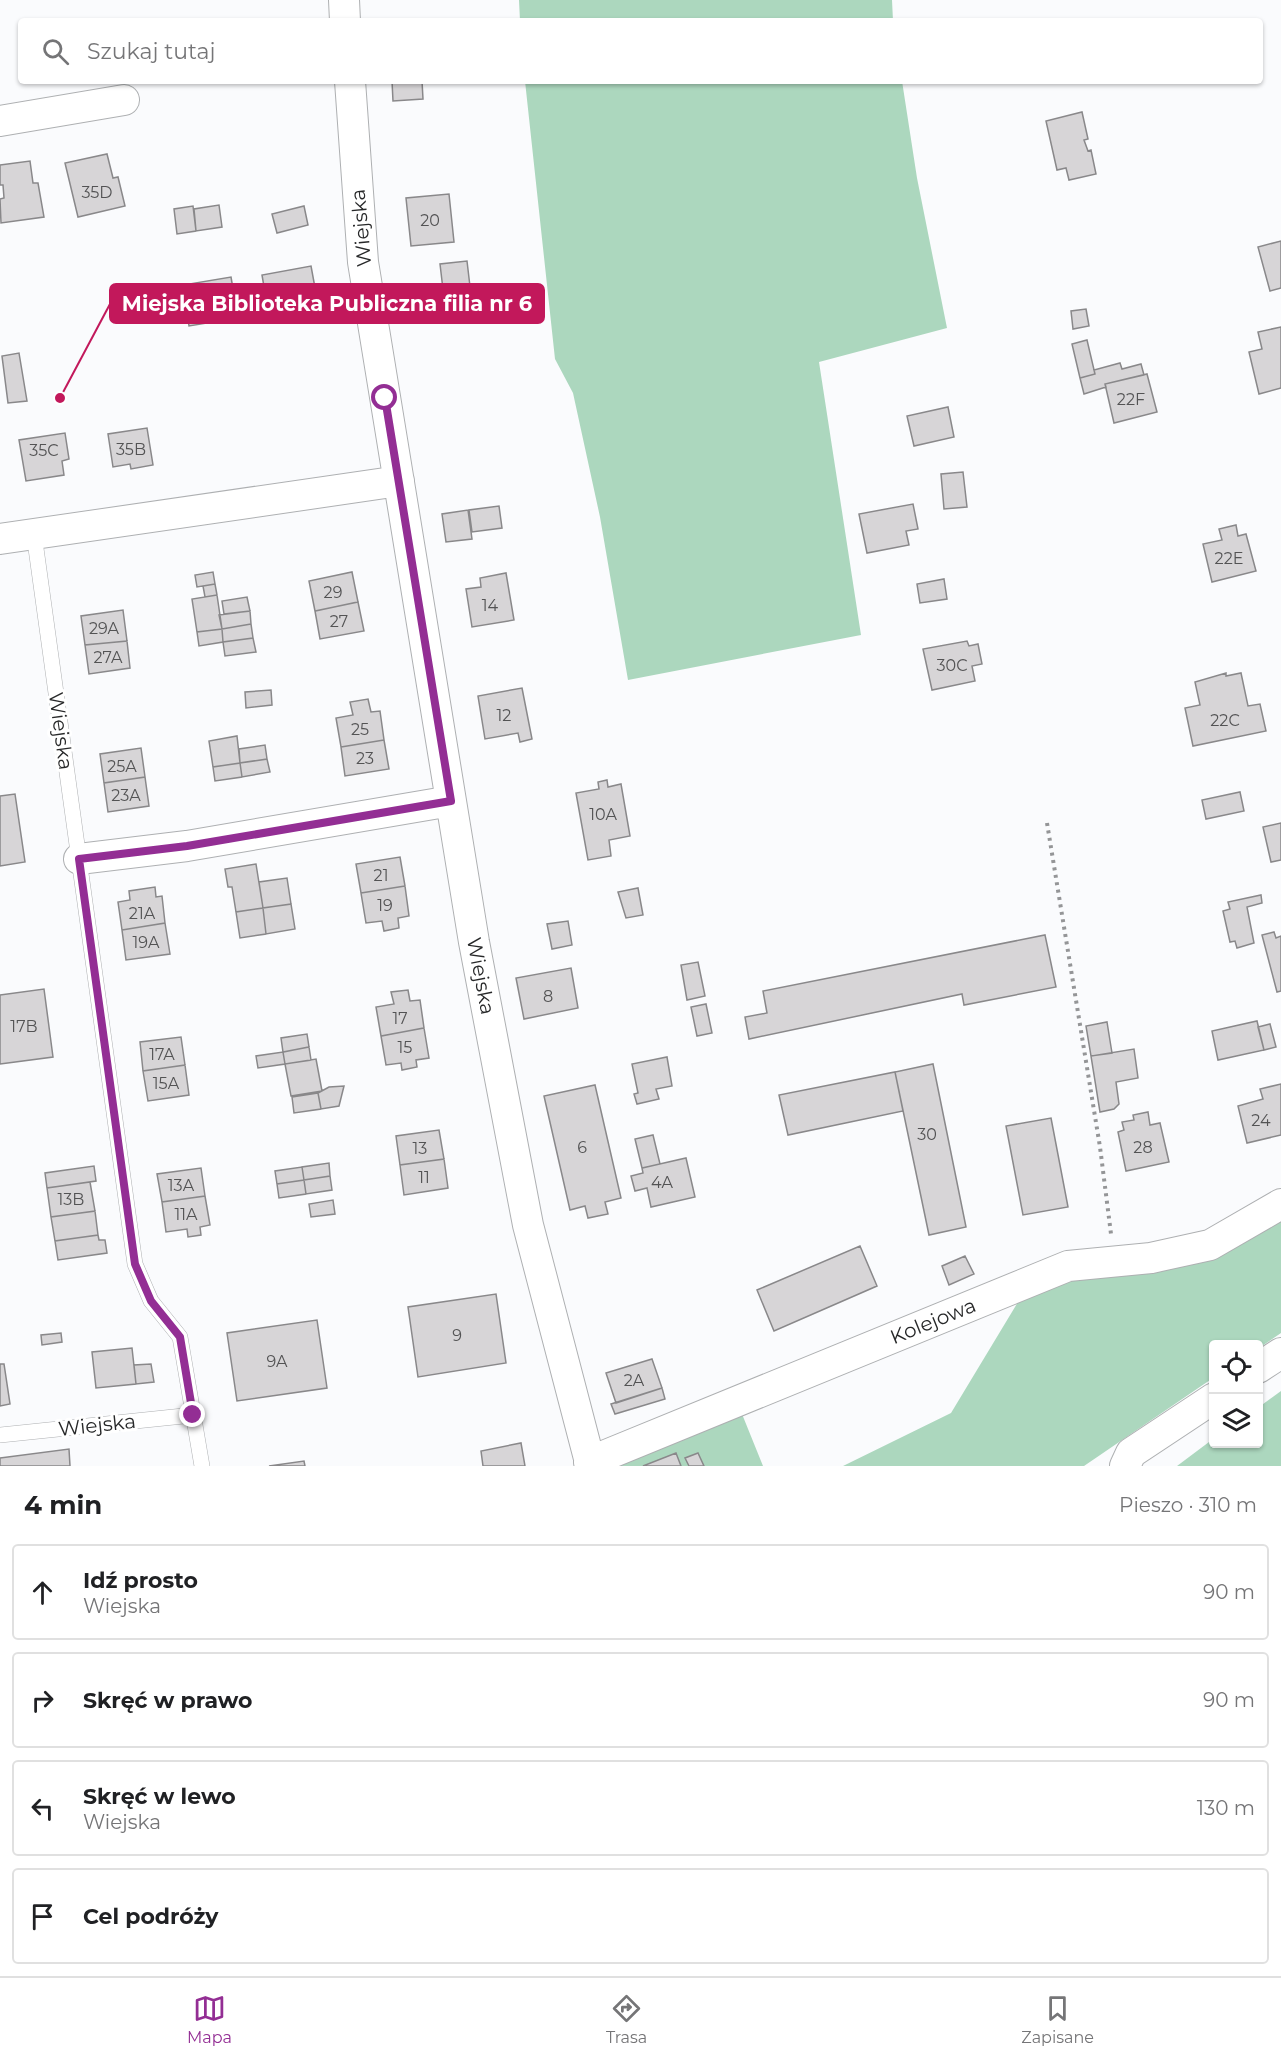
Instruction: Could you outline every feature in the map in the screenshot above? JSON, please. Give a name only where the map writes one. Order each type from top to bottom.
[{"type":"street","points":[[344,0],[345,18]]},
{"type":"street","name":"Wiejska","points":[[350,84],[363,262],[474,942],[528,1225],[590,1464]]},
{"type":"street","points":[[0,121],[124,100]]},
{"type":"street","points":[[0,539],[399,481]]},
{"type":"street","points":[[79,859],[187,846],[451,801]]},
{"type":"street","name":"Kolejowa","points":[[590,1464],[1068,1266],[1151,1258],[1210,1245],[1281,1204]]},
{"type":"street","points":[[1263,1365],[1281,1353]]},
{"type":"street","points":[[1125,1466],[1131,1453],[1209,1401]]},
{"type":"lane","name":"Wiejska","points":[[34,534],[135,1264],[151,1301],[180,1337],[202,1466]]},
{"type":"lane","name":"Wiejska","points":[[0,1435],[193,1415]]},
{"type":"path","points":[[1047,823],[1100,1147],[1110,1220],[1111,1262]]},
{"type":"green space","points":[[519,0],[892,0],[893,18],[520,18]]},
{"type":"green space","points":[[525,84],[902,84],[917,178],[947,328],[819,362],[861,635],[628,680],[600,517],[573,393],[555,359]]},
{"type":"green space","points":[[1281,1219],[1281,1333],[1263,1345],[1263,1340],[1209,1340],[1209,1381],[1084,1466],[843,1466],[951,1413],[1027,1287],[1056,1277],[1192,1265]]},
{"type":"green space","points":[[1281,1391],[1281,1466],[1177,1466],[1209,1442],[1209,1448],[1263,1448],[1263,1404]]},
{"type":"green space","points":[[742,1414],[763,1466],[612,1466]]},
{"type":"building","points":[[392,84],[422,84],[423,99],[393,101]]},
{"type":"building","points":[[1082,112],[1088,139],[1084,140],[1088,151],[1091,150],[1096,174],[1069,180],[1066,168],[1057,170],[1046,121]]},
{"type":"building","points":[[107,154],[113,178],[118,177],[125,206],[78,217],[65,163]]},
{"type":"building","points":[[30,161],[33,183],[38,183],[44,217],[1,223],[0,199],[4,198],[3,185],[0,185],[0,165]]},
{"type":"building","points":[[449,194],[454,242],[411,246],[406,198]]},
{"type":"building","points":[[219,205],[222,227],[196,231],[194,209]]},
{"type":"building","points":[[193,206],[196,231],[177,234],[174,209]]},
{"type":"building","points":[[304,206],[308,225],[277,233],[272,214]]},
{"type":"building","points":[[1281,241],[1281,288],[1270,291],[1258,247]]},
{"type":"building","points":[[467,261],[471,295],[444,298],[440,264]]},
{"type":"building","points":[[311,266],[316,293],[305,295],[307,309],[269,316],[262,275]]},
{"type":"building","points":[[231,277],[238,318],[189,326],[183,285]]},
{"type":"building","points":[[1086,309],[1089,326],[1073,329],[1071,311]]},
{"type":"building","points":[[1281,327],[1281,388],[1259,394],[1249,352],[1262,349],[1258,332]]},
{"type":"building","points":[[1087,340],[1095,374],[1080,378],[1072,344]]},
{"type":"building","points":[[19,353],[27,401],[8,403],[2,356]]},
{"type":"building","points":[[1120,363],[1122,369],[1141,364],[1144,375],[1105,384],[1106,387],[1084,394],[1080,378],[1095,374],[1094,370]]},
{"type":"building","points":[[1147,374],[1157,412],[1114,423],[1105,384]]},
{"type":"building","points":[[948,407],[954,437],[914,446],[907,416]]},
{"type":"building","points":[[147,428],[153,465],[131,469],[130,464],[113,467],[108,434]]},
{"type":"building","points":[[65,433],[69,459],[62,461],[64,475],[26,481],[19,440]]},
{"type":"building","points":[[963,472],[967,507],[944,509],[941,474]]},
{"type":"building","points":[[913,504],[918,529],[906,531],[909,545],[867,553],[859,514]]},
{"type":"building","points":[[499,506],[502,528],[472,532],[469,510]]},
{"type":"building","points":[[468,510],[472,539],[446,542],[442,514]]},
{"type":"building","points":[[1236,525],[1238,536],[1246,534],[1256,571],[1212,582],[1203,544],[1222,540],[1219,529]]},
{"type":"building","points":[[213,572],[215,584],[197,587],[195,575]]},
{"type":"building","points":[[352,572],[358,602],[315,611],[309,581]]},
{"type":"building","points":[[506,573],[514,620],[472,627],[466,589],[481,587],[480,578]]},
{"type":"building","points":[[944,579],[947,599],[920,603],[917,584]]},
{"type":"building","points":[[215,584],[217,595],[205,597],[203,586]]},
{"type":"building","points":[[217,595],[222,629],[197,632],[192,599]]},
{"type":"building","points":[[247,597],[250,611],[224,614],[222,601]]},
{"type":"building","points":[[358,602],[364,631],[320,639],[315,611]]},
{"type":"building","points":[[123,610],[127,641],[85,645],[81,616]]},
{"type":"building","points":[[250,611],[251,624],[222,629],[219,615]]},
{"type":"building","points":[[251,624],[253,638],[223,642],[222,629]]},
{"type":"building","points":[[222,629],[223,642],[199,646],[197,632]]},
{"type":"building","points":[[253,638],[256,652],[225,656],[223,642]]},
{"type":"building","points":[[127,641],[130,668],[89,674],[85,645]]},
{"type":"building","points":[[967,641],[969,646],[978,644],[982,664],[972,666],[975,681],[932,690],[923,649]]},
{"type":"building","points":[[1226,673],[1226,676],[1241,673],[1248,706],[1260,704],[1266,731],[1193,746],[1185,708],[1200,705],[1195,682]]},
{"type":"building","points":[[522,688],[532,739],[520,742],[518,733],[485,739],[478,696]]},
{"type":"building","points":[[271,690],[272,705],[246,708],[245,692]]},
{"type":"building","points":[[368,699],[371,712],[380,711],[384,740],[341,747],[336,718],[353,715],[350,702]]},
{"type":"building","points":[[237,736],[240,763],[213,767],[209,741]]},
{"type":"building","points":[[384,740],[389,769],[345,776],[341,747]]},
{"type":"building","points":[[265,745],[267,759],[240,763],[239,749]]},
{"type":"building","points":[[141,748],[145,777],[104,783],[100,754]]},
{"type":"building","points":[[267,759],[270,772],[242,777],[240,763]]},
{"type":"building","points":[[240,763],[242,777],[215,781],[213,767]]},
{"type":"building","points":[[145,777],[149,806],[108,812],[104,783]]},
{"type":"building","points":[[607,780],[608,787],[621,784],[630,836],[609,840],[611,856],[588,860],[576,793],[599,789],[598,782]]},
{"type":"building","points":[[1240,792],[1244,811],[1206,819],[1202,800]]},
{"type":"building","points":[[15,794],[25,862],[0,866],[0,796]]},
{"type":"building","points":[[1281,823],[1281,860],[1271,862],[1263,827]]},
{"type":"building","points":[[400,857],[405,886],[361,893],[356,864]]},
{"type":"building","points":[[256,864],[263,908],[236,912],[232,887],[228,887],[225,869]]},
{"type":"building","points":[[287,878],[291,904],[263,908],[259,882]]},
{"type":"building","points":[[405,886],[409,916],[398,918],[399,928],[384,931],[382,921],[366,923],[361,893]]},
{"type":"building","points":[[155,887],[156,897],[162,896],[165,923],[122,930],[118,902],[130,900],[129,891]]},
{"type":"building","points":[[638,888],[643,915],[626,918],[618,892]]},
{"type":"building","points":[[1261,895],[1262,903],[1247,907],[1254,943],[1237,948],[1235,941],[1230,942],[1223,911],[1230,909],[1228,902]]},
{"type":"building","points":[[291,904],[295,929],[266,934],[263,908]]},
{"type":"building","points":[[263,908],[266,934],[240,938],[236,912]]},
{"type":"building","points":[[568,921],[572,945],[552,949],[547,924]]},
{"type":"building","points":[[165,923],[170,954],[126,960],[122,930]]},
{"type":"building","points":[[1274,932],[1276,938],[1281,936],[1281,991],[1277,992],[1262,935]]},
{"type":"building","points":[[1045,935],[1056,987],[964,1005],[962,994],[749,1039],[745,1017],[767,1013],[763,991]]},
{"type":"building","points":[[698,962],[705,996],[687,1000],[681,965]]},
{"type":"building","points":[[571,968],[578,1008],[524,1019],[516,978]]},
{"type":"building","points":[[44,989],[53,1057],[0,1064],[0,995]]},
{"type":"building","points":[[408,990],[410,1001],[420,1000],[424,1028],[381,1036],[376,1007],[394,1004],[391,992]]},
{"type":"building","points":[[706,1004],[712,1033],[697,1036],[691,1007]]},
{"type":"building","points":[[1257,1021],[1264,1050],[1218,1060],[1212,1031]]},
{"type":"building","points":[[1107,1022],[1112,1053],[1091,1056],[1086,1026]]},
{"type":"building","points":[[1270,1024],[1276,1047],[1264,1050],[1258,1027]]},
{"type":"building","points":[[424,1028],[429,1058],[416,1060],[417,1067],[402,1070],[401,1063],[386,1065],[381,1036]]},
{"type":"building","points":[[307,1034],[309,1047],[283,1052],[281,1038]]},
{"type":"building","points":[[181,1037],[185,1065],[143,1071],[140,1042]]},
{"type":"building","points":[[309,1047],[311,1060],[285,1064],[283,1052]]},
{"type":"building","points":[[1134,1049],[1138,1078],[1116,1082],[1119,1104],[1114,1109],[1100,1112],[1091,1056]]},
{"type":"building","points":[[283,1052],[285,1064],[258,1068],[256,1056]]},
{"type":"building","points":[[667,1057],[672,1086],[656,1089],[659,1099],[637,1104],[634,1094],[638,1093],[632,1064]]},
{"type":"building","points":[[316,1059],[322,1091],[291,1096],[285,1064]]},
{"type":"building","points":[[933,1064],[966,1227],[929,1235],[895,1072]]},
{"type":"building","points":[[185,1065],[189,1095],[148,1101],[143,1071]]},
{"type":"building","points":[[895,1072],[903,1111],[788,1135],[779,1095]]},
{"type":"building","points":[[1281,1084],[1281,1135],[1247,1143],[1238,1106],[1263,1099],[1260,1089]]},
{"type":"building","points":[[595,1085],[621,1198],[605,1202],[608,1214],[588,1218],[585,1206],[570,1210],[544,1096]]},
{"type":"building","points":[[344,1086],[339,1106],[321,1109],[318,1093],[329,1087]]},
{"type":"building","points":[[318,1093],[321,1109],[294,1113],[292,1097]]},
{"type":"building","points":[[1148,1112],[1150,1125],[1160,1123],[1169,1162],[1126,1171],[1118,1132],[1124,1130],[1122,1122],[1134,1120],[1133,1115]]},
{"type":"building","points":[[1051,1118],[1068,1207],[1023,1215],[1006,1126]]},
{"type":"building","points":[[439,1130],[444,1159],[400,1165],[396,1136]]},
{"type":"building","points":[[653,1135],[660,1164],[642,1168],[635,1139]]},
{"type":"building","points":[[686,1158],[695,1197],[651,1207],[647,1188],[635,1191],[631,1176],[643,1173],[642,1168]]},
{"type":"building","points":[[444,1159],[448,1188],[404,1195],[400,1165]]},
{"type":"building","points":[[329,1163],[330,1176],[304,1180],[302,1167]]},
{"type":"building","points":[[94,1166],[96,1181],[47,1188],[45,1173]]},
{"type":"building","points":[[302,1167],[304,1180],[277,1184],[275,1171]]},
{"type":"building","points":[[201,1168],[205,1196],[162,1202],[157,1174]]},
{"type":"building","points":[[330,1176],[332,1190],[306,1194],[304,1180]]},
{"type":"building","points":[[304,1180],[306,1194],[279,1198],[277,1184]]},
{"type":"building","points":[[90,1182],[95,1211],[51,1217],[47,1188]]},
{"type":"building","points":[[205,1196],[210,1225],[200,1227],[201,1235],[188,1237],[187,1229],[166,1232],[162,1202]]},
{"type":"building","points":[[333,1200],[335,1214],[311,1217],[309,1204]]},
{"type":"building","points":[[95,1211],[98,1235],[55,1241],[51,1217]]},
{"type":"building","points":[[98,1235],[99,1240],[105,1240],[107,1253],[58,1260],[55,1241]]},
{"type":"building","points":[[860,1246],[877,1286],[774,1331],[757,1290]]},
{"type":"building","points":[[965,1256],[974,1274],[949,1285],[942,1266]]},
{"type":"building","points":[[496,1294],[506,1363],[418,1377],[408,1307]]},
{"type":"building","points":[[317,1320],[327,1388],[237,1401],[227,1333]]},
{"type":"building","points":[[61,1333],[62,1342],[42,1345],[41,1335]]},
{"type":"building","points":[[132,1348],[136,1384],[96,1388],[92,1352]]},
{"type":"building","points":[[652,1359],[662,1388],[616,1403],[606,1373]]},
{"type":"building","points":[[0,1364],[4,1364],[10,1404],[0,1406]]},
{"type":"building","points":[[151,1364],[154,1382],[136,1384],[134,1365]]},
{"type":"building","points":[[662,1388],[665,1399],[615,1414],[611,1404]]},
{"type":"building","points":[[521,1443],[525,1466],[483,1466],[481,1451]]},
{"type":"building","points":[[69,1449],[70,1466],[0,1466],[0,1458]]},
{"type":"building","points":[[676,1453],[681,1466],[643,1466]]},
{"type":"building","points":[[698,1453],[704,1466],[689,1466],[685,1458]]},
{"type":"building","points":[[304,1461],[305,1466],[269,1466]]},
{"type":"place","name":"Miejska Biblioteka Publiczna filia nr 6","points":[[60,398]]},
{"type":"route","points":[[193,1415],[180,1337],[151,1301],[135,1264],[79,859],[187,846],[451,801],[385,398]]}]
